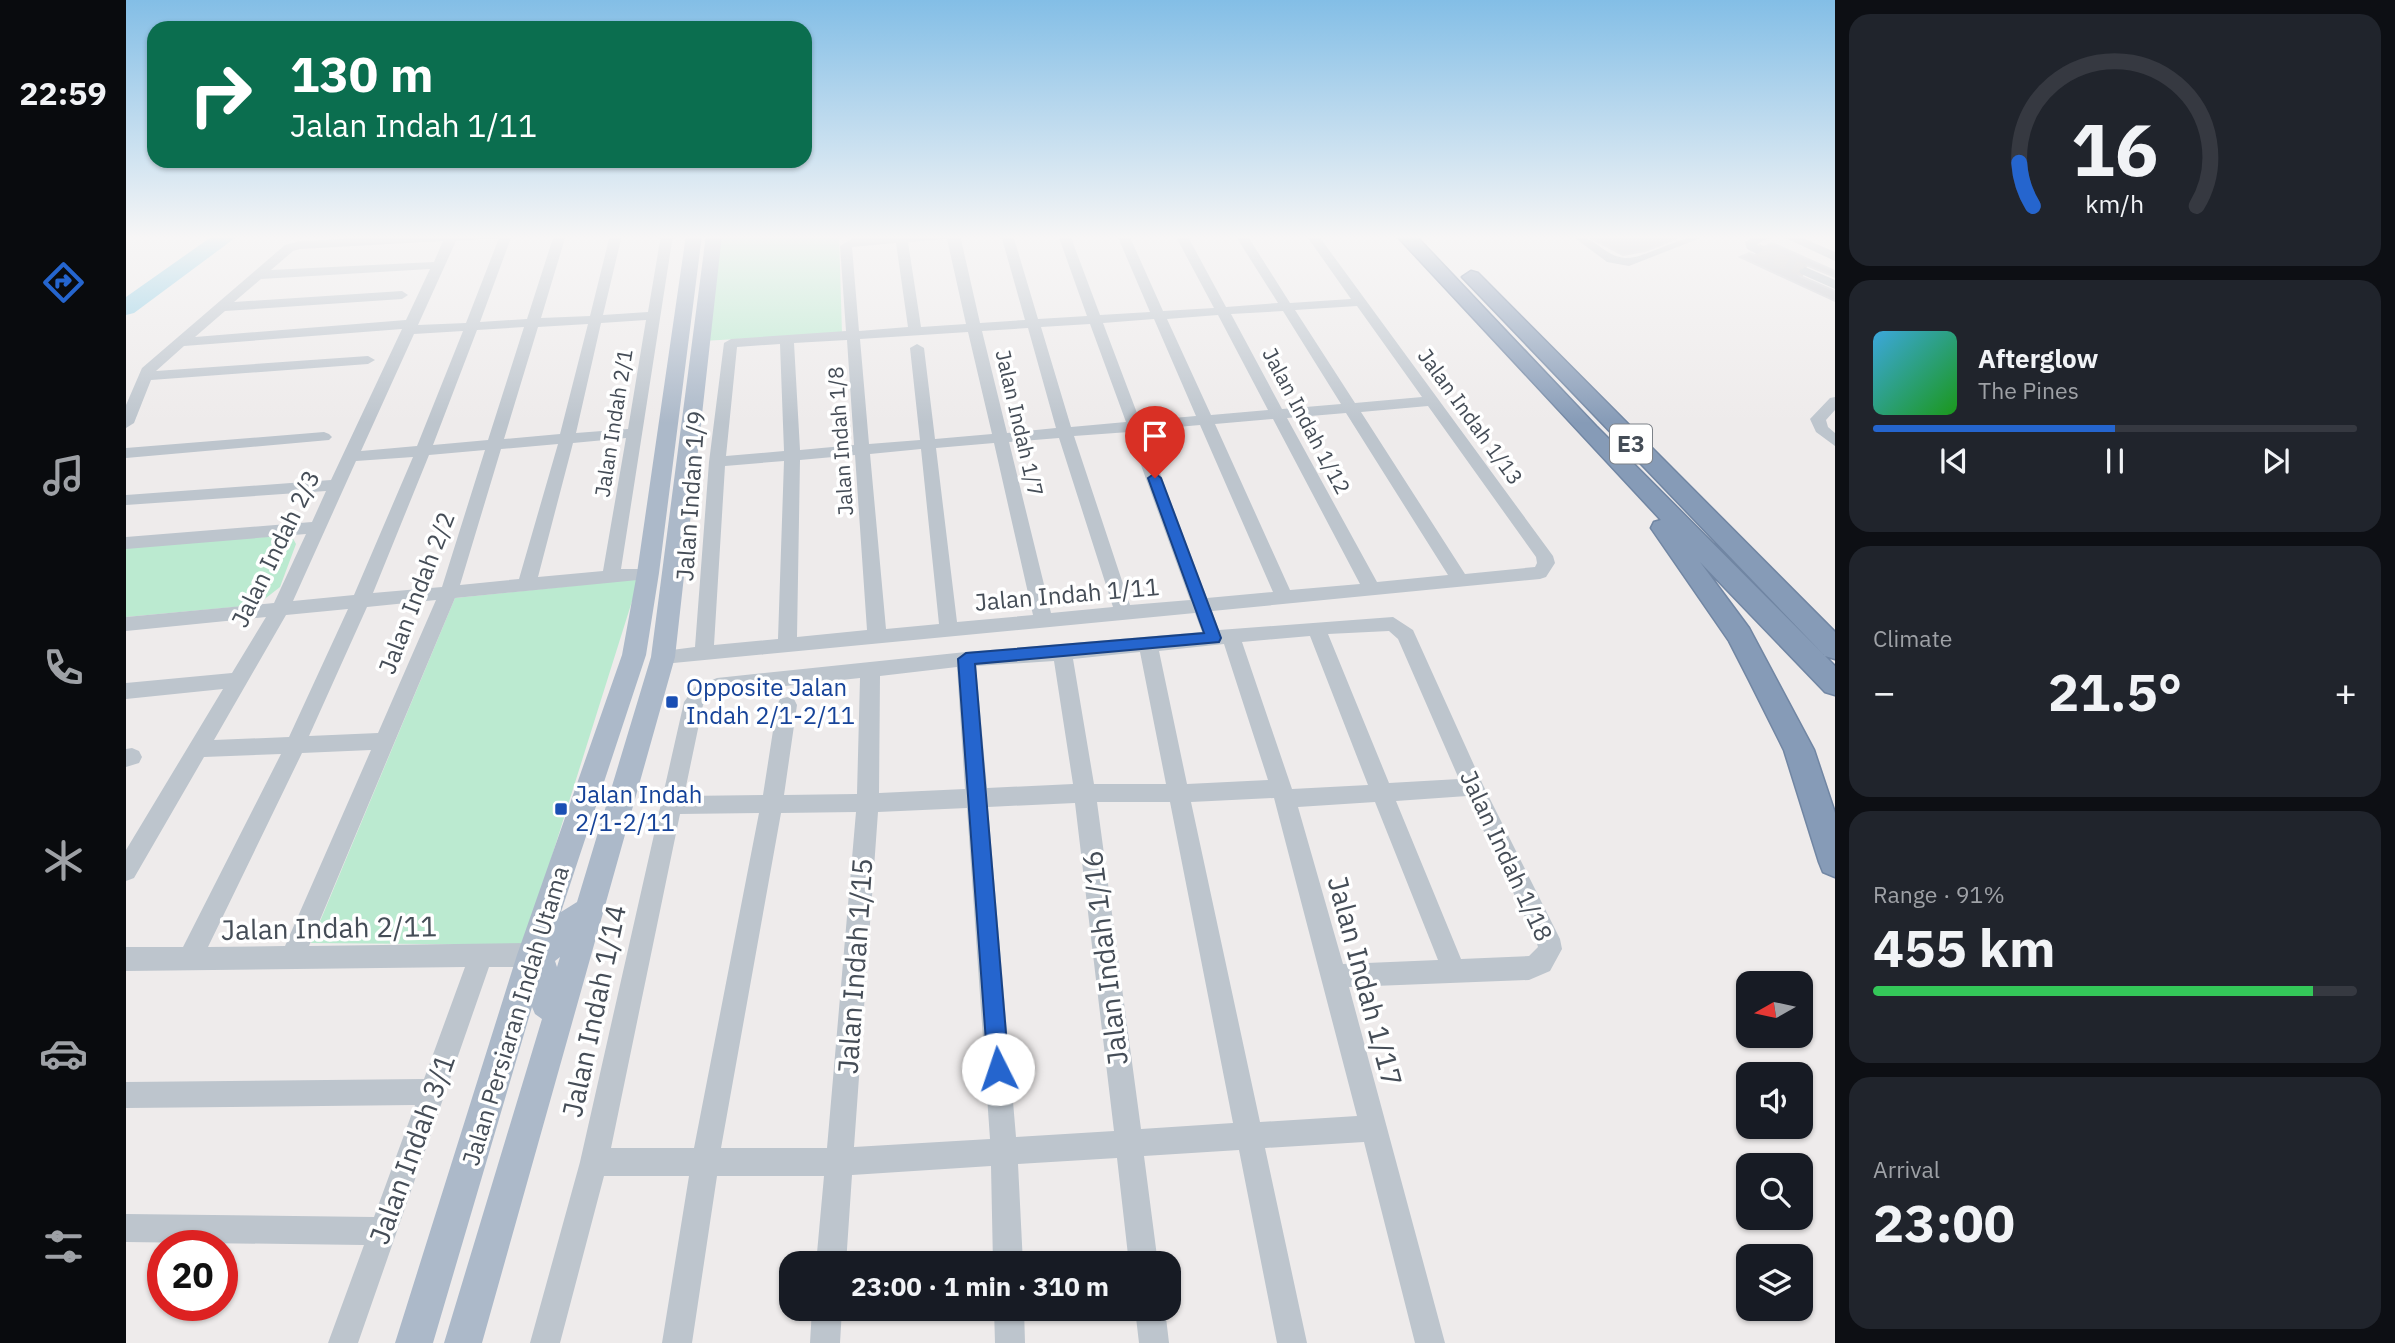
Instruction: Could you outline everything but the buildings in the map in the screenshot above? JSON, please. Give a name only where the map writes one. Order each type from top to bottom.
[{"type":"highway","name":"E3","points":[[1463,298],[1588,432],[1835,684]]},
{"type":"highway","name":"E3","points":[[1491,298],[1835,649]]},
{"type":"highway","points":[[1588,432],[1638,493],[1739,635],[1799,750],[1835,862]]},
{"type":"main road","name":"Jalan Persiaran Indah Utama","points":[[414,1343],[532,955],[634,655],[648,573],[685,298]]},
{"type":"main road","name":"Jalan Persiaran Indah Utama","points":[[463,1343],[663,657],[706,298]]},
{"type":"main road","points":[[638,631],[653,654],[663,657]]},
{"type":"main road","points":[[622,691],[651,663],[663,657]]},
{"type":"main road","points":[[559,1012],[546,1003],[543,969],[532,955],[544,953],[565,926],[577,916],[589,911]]},
{"type":"street","points":[[126,423],[147,371],[230,298]]},
{"type":"street","points":[[220,307],[361,298]]},
{"type":"street","name":"Jalan Indah 2/3","points":[[126,871],[280,609],[424,298]]},
{"type":"street","points":[[189,959],[296,745],[423,451],[483,298]]},
{"type":"street","name":"Jalan Indah 2/2","points":[[292,958],[449,592],[541,298]]},
{"type":"street","points":[[527,584],[567,438],[600,298]]},
{"type":"street","name":"Jalan Indah 2/1","points":[[611,576],[656,298]]},
{"type":"street","name":"Jalan Indah 1/8","points":[[851,298],[877,637]]},
{"type":"street","points":[[910,298],[949,630]]},
{"type":"street","name":"Jalan Indah 1/7","points":[[967,298],[1044,621]]},
{"type":"street","points":[[1024,298],[1124,614]]},
{"type":"street","points":[[1087,298],[1202,607],[1222,638]]},
{"type":"street","points":[[1152,298],[1285,599]]},
{"type":"street","name":"Jalan Indah 1/12","points":[[1215,298],[1373,590]]},
{"type":"street","points":[[1279,298],[1461,582]]},
{"type":"street","name":"Jalan Indah 1/13","points":[[1358,298],[1544,556]]},
{"type":"street","points":[[787,646],[792,455],[787,339],[854,336],[916,340],[974,328],[1361,302]]},
{"type":"street","points":[[180,342],[411,327],[472,327],[653,316]]},
{"type":"street","name":"Jalan Indan 1/9","points":[[704,653],[717,462],[731,343],[787,339]]},
{"type":"street","points":[[145,376],[368,360]]},
{"type":"street","points":[[717,462],[1432,401]]},
{"type":"street","points":[[1835,401],[1818,419],[1821,429],[1835,441]]},
{"type":"street","points":[[350,457],[634,433]]},
{"type":"street","points":[[126,453],[324,437]]},
{"type":"street","points":[[126,500],[337,485]]},
{"type":"street","points":[[126,543],[317,527]]},
{"type":"street","name":"Jalan Indah 1/11","points":[[663,657],[1533,576],[1545,569],[1544,556]]},
{"type":"street","points":[[126,624],[648,573]]},
{"type":"street","name":"Jalan Indah 1/18","points":[[1317,628],[1384,622],[1402,628],[1473,787],[1548,939],[1550,949],[1541,963],[1529,968],[1335,976]]},
{"type":"street","points":[[870,669],[1317,628],[1454,971]]},
{"type":"street","name":"Jalan Indah 1/17","points":[[1222,638],[1284,794],[1335,976],[1372,1128],[1430,1343]]},
{"type":"street","points":[[1148,643],[1292,1343]]},
{"type":"street","name":"Jalan Indah 1/16","points":[[1062,653],[1085,793],[1142,1251]]},
{"type":"street","points":[[966,659],[1004,1150],[1008,1251]]},
{"type":"street","name":"Jalan Indah 1/14","points":[[545,1343],[594,1162],[694,702],[702,692],[717,685],[870,669]]},
{"type":"street","name":"Jalan Indah 1/15","points":[[832,1251],[868,803],[870,669]]},
{"type":"street","points":[[126,691],[238,680]]},
{"type":"street","points":[[677,1343],[705,1161],[772,804],[787,705]]},
{"type":"street","points":[[197,749],[386,741]]},
{"type":"street","points":[[670,805],[868,803],[1085,793],[1382,793],[1473,787]]},
{"type":"street","name":"Jalan Indah 2/11","points":[[126,960],[532,955]]},
{"type":"street","name":"Jalan Indah 3/1","points":[[343,1343],[481,956]]},
{"type":"street","points":[[126,1095],[432,1092]]},
{"type":"street","points":[[594,1162],[839,1162],[1372,1128]]},
{"type":"street","points":[[126,1228],[383,1231]]},
{"type":"street","points":[[825,1343],[826,1321]]},
{"type":"street","points":[[1009,1321],[1010,1343]]},
{"type":"street","points":[[1151,1321],[1154,1343]]},
{"type":"green space","points":[[707,298],[841,298],[842,333],[702,341]]},
{"type":"green space","points":[[291,535],[296,544],[280,587],[257,605],[126,617],[126,547]]},
{"type":"green space","points":[[639,579],[524,945],[311,943],[455,598]]},
{"type":"waterway","points":[[126,308],[140,298]]},
{"type":"place","name":"Opposite Jalan Indah 2/1-2/11","points":[[672,702]]},
{"type":"place","name":"Jalan Indah 2/1-2/11","points":[[561,809]]},
{"type":"route","points":[[998,1069],[966,659],[1062,653],[1213,638],[1155,478]]}]
